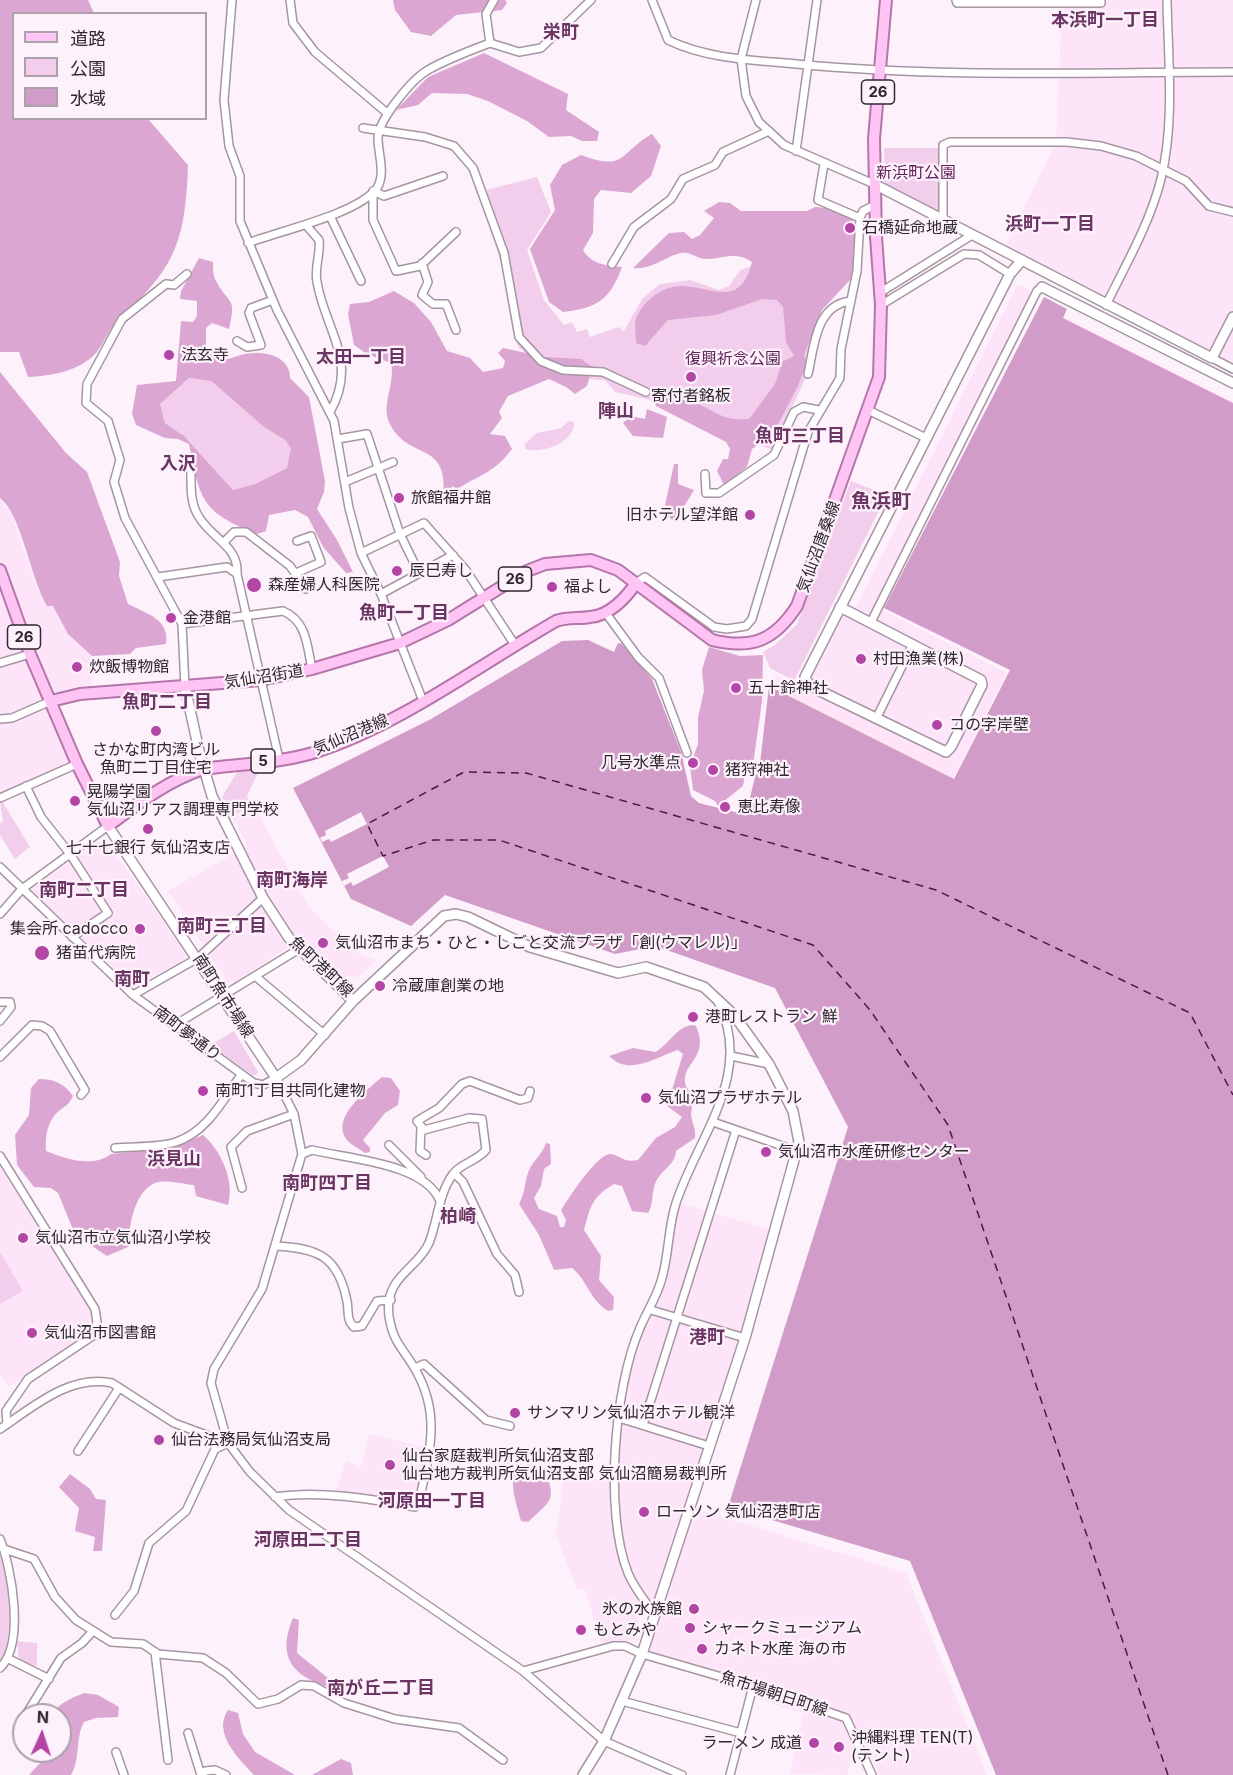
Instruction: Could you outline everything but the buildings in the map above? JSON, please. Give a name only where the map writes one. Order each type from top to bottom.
[{"type":"main road","name":"気仙沼唐桑線","points":[[400,643],[448,620],[527,571],[556,562],[591,560],[604,563],[636,583],[712,640],[738,643],[760,642],[779,630],[797,606],[879,377],[881,292],[874,184],[874,139],[886,0]]},
{"type":"main road","name":"26","points":[[0,570],[30,654],[51,701]]},
{"type":"main road","name":"気仙沼港線","points":[[108,826],[169,782],[203,769],[315,752],[361,734],[423,701],[556,621],[567,617],[594,617],[605,612],[624,599],[636,583]]},
{"type":"main road","name":"気仙沼街道","points":[[51,701],[80,694],[261,680],[312,669],[400,643]]},
{"type":"main road","points":[[51,701],[77,764],[108,826]]},
{"type":"street","points":[[232,0],[224,100],[229,146],[240,176],[239,215],[248,243],[273,300],[303,364],[330,412],[338,439],[361,553],[381,594],[423,701]]},
{"type":"street","points":[[290,0],[293,23],[315,52],[387,113]]},
{"type":"street","points":[[490,43],[486,14],[494,0]]},
{"type":"street","points":[[248,243],[330,216],[367,197],[378,187],[381,169],[379,129],[387,113],[425,72],[490,43],[519,52],[541,48],[591,0]]},
{"type":"street","points":[[652,0],[668,40],[691,51],[741,58],[880,71],[1233,72]]},
{"type":"street","points":[[756,0],[741,58],[746,96],[759,122],[784,145],[874,184],[1233,369]]},
{"type":"street","points":[[796,151],[817,0]]},
{"type":"street","points":[[956,0],[957,3],[1101,3],[1101,0]]},
{"type":"street","points":[[1106,305],[1140,236],[1162,169],[1168,130],[1167,0]]},
{"type":"street","points":[[363,128],[425,137],[453,146],[473,168],[504,253],[519,337],[541,361],[563,370],[603,372],[646,392]]},
{"type":"street","points":[[612,264],[634,227],[671,199],[683,179],[715,165],[723,152],[769,131]]},
{"type":"street","points":[[943,221],[943,145],[950,142],[1067,142],[1136,156],[1186,181],[1209,206],[1233,212]]},
{"type":"street","points":[[824,164],[818,200],[860,218]]},
{"type":"street","points":[[373,191],[384,196],[444,176]]},
{"type":"street","points":[[373,191],[373,220],[396,270],[404,271],[422,263],[456,232]]},
{"type":"street","points":[[636,583],[645,577],[714,627],[727,629],[746,626],[752,619],[783,523],[802,450],[819,410],[840,378],[841,349],[857,271],[860,218],[863,211],[875,205]]},
{"type":"street","points":[[330,216],[361,280]]},
{"type":"street","points":[[306,225],[320,240],[316,281],[342,357],[342,374],[330,412]]},
{"type":"street","points":[[881,292],[972,235]]},
{"type":"street","points":[[881,305],[964,254],[979,255],[1010,274]]},
{"type":"street","points":[[840,607],[975,674],[981,680],[982,685],[951,747],[946,752],[818,690],[807,682],[805,677],[840,607],[1010,274],[1022,260]]},
{"type":"street","points":[[422,263],[428,282],[422,295],[433,304],[446,304],[456,330]]},
{"type":"street","points":[[185,687],[182,624],[125,518],[114,482],[120,460],[108,421],[86,403],[87,384],[122,319],[166,284],[174,285],[187,274]]},
{"type":"street","points":[[871,622],[1037,291],[1042,287],[1233,383]]},
{"type":"street","points":[[237,341],[247,347],[261,345],[249,313],[250,308],[273,300]]},
{"type":"street","points":[[808,374],[818,330],[824,316],[839,302],[851,301]]},
{"type":"street","points":[[1212,358],[1233,317]]},
{"type":"street","points":[[705,474],[706,493],[719,493],[774,455],[794,412],[803,407],[819,410]]},
{"type":"street","points":[[868,410],[926,438]]},
{"type":"street","points":[[338,439],[368,434],[400,534],[419,573]]},
{"type":"street","points":[[345,482],[379,470],[393,462]]},
{"type":"street","points":[[191,470],[190,492],[198,517],[232,549],[238,564],[237,574],[246,617],[279,759]]},
{"type":"street","points":[[361,553],[424,523],[486,597],[515,645]]},
{"type":"street","points":[[223,543],[234,532],[246,532],[296,573],[306,588]]},
{"type":"street","points":[[296,573],[321,561],[311,536],[297,541]]},
{"type":"street","points":[[381,594],[453,555]]},
{"type":"street","points":[[158,577],[227,567],[237,574]]},
{"type":"street","points":[[182,624],[283,611],[293,616],[302,625],[312,669]]},
{"type":"street","points":[[605,612],[638,657],[659,678],[687,753]]},
{"type":"street","points":[[876,719],[913,644]]},
{"type":"street","points":[[0,663],[30,654]]},
{"type":"street","name":"魚町港町線","points":[[185,687],[203,769],[223,819],[263,898],[289,938],[353,1000],[444,916],[456,914],[468,917],[530,947],[618,973],[646,967],[704,987],[716,997]]},
{"type":"street","points":[[0,719],[12,718],[51,701]]},
{"type":"street","points":[[0,798],[77,764]]},
{"type":"street","points":[[26,786],[41,817],[70,854],[108,913],[72,937]]},
{"type":"street","points":[[0,914],[22,889],[108,826]]},
{"type":"street","name":"南町魚市場線","points":[[108,826],[276,1078]]},
{"type":"street","name":"南町夢通り","points":[[0,867],[134,995],[254,1083],[263,1085],[276,1078]]},
{"type":"street","points":[[134,995],[198,958],[263,898]]},
{"type":"street","points":[[175,1025],[299,949]]},
{"type":"street","points":[[255,976],[325,1035]]},
{"type":"street","points":[[655,1615],[628,1574],[614,1510],[621,1393],[640,1327],[651,1310],[663,1277],[676,1202],[723,1097],[732,1047],[725,1016],[716,997]]},
{"type":"street","points":[[583,1775],[603,1741],[642,1654],[745,1338],[799,1142],[793,1111],[769,1064],[746,1030],[716,997]]},
{"type":"street","points":[[353,1000],[301,1060],[276,1078],[294,1114],[303,1154],[262,1289],[214,1369],[211,1383],[228,1443],[289,1510],[523,1671],[603,1741],[682,1775]]},
{"type":"street","points":[[0,1002],[10,1002],[11,1007],[0,1021]]},
{"type":"street","points":[[0,1058],[26,1030],[33,1025],[42,1026],[50,1031],[85,1090],[81,1095]]},
{"type":"street","points":[[731,1056],[769,1064]]},
{"type":"street","points":[[115,1148],[175,1143],[190,1136],[208,1122],[241,1075]]},
{"type":"street","points":[[426,1155],[420,1151],[421,1128],[417,1121],[439,1108],[462,1084],[470,1081],[485,1084],[520,1100],[528,1098],[530,1091]]},
{"type":"street","points":[[242,1188],[231,1147],[247,1131],[294,1114]]},
{"type":"street","points":[[275,1497],[305,1495],[375,1500],[415,1507],[419,1502],[433,1433],[425,1391],[415,1368],[397,1346],[389,1315],[392,1291],[399,1278],[428,1244],[440,1201],[454,1173],[486,1150],[482,1119],[468,1118],[430,1130],[421,1128]]},
{"type":"street","points":[[712,1122],[797,1151]]},
{"type":"street","points":[[643,1425],[736,1130]]},
{"type":"street","points":[[389,1145],[435,1189],[440,1201]]},
{"type":"street","points":[[303,1154],[312,1150],[398,1169],[422,1179]]},
{"type":"street","points":[[0,1156],[92,1304],[97,1322],[94,1335],[28,1379],[6,1411],[7,1424]]},
{"type":"street","points":[[454,1173],[463,1182],[497,1254],[516,1275],[519,1292]]},
{"type":"street","points":[[275,1246],[310,1250],[329,1259],[344,1292],[350,1322],[354,1327],[363,1326],[377,1301],[391,1300]]},
{"type":"street","points":[[651,1310],[745,1338]]},
{"type":"street","points":[[415,1368],[424,1364],[486,1420],[510,1425]]},
{"type":"street","points":[[0,1429],[58,1390],[101,1380],[119,1388],[174,1423],[228,1443]]},
{"type":"street","points":[[78,1451],[119,1388]]},
{"type":"street","points":[[619,1418],[709,1446]]},
{"type":"street","points":[[115,1615],[134,1591],[145,1559],[144,1551],[149,1543],[186,1511],[215,1449],[228,1443]]},
{"type":"street","points":[[0,1539],[4,1550],[14,1617],[7,1658],[0,1668]]},
{"type":"street","points":[[4,1550],[34,1559],[55,1597],[76,1620],[111,1642],[143,1644],[155,1652],[203,1658],[226,1672],[258,1704],[278,1699],[301,1686],[314,1686],[344,1703],[395,1719],[459,1728],[503,1760]]},
{"type":"street","points":[[33,1703],[61,1658],[82,1643],[93,1631]]},
{"type":"street","name":"魚市場朝日町線","points":[[523,1671],[613,1646],[626,1646],[642,1654],[753,1686],[846,1718],[872,1775]]},
{"type":"street","points":[[155,1652],[168,1760]]},
{"type":"street","points":[[7,1658],[49,1679]]},
{"type":"street","points":[[730,1775],[753,1686]]},
{"type":"street","points":[[622,1701],[741,1733]]},
{"type":"street","points":[[188,1733],[201,1775],[215,1770],[226,1775]]},
{"type":"street","points":[[116,1752],[124,1775]]},
{"type":"shaded area","points":[[0,0],[88,0],[94,12],[12,12],[12,120],[149,120],[188,165],[183,223],[172,255],[160,275],[111,329],[98,350],[82,364],[55,374],[28,377],[19,352],[0,352]]},
{"type":"shaded area","points":[[393,0],[505,0],[507,3],[502,10],[456,15],[431,36],[411,32],[395,10]]},
{"type":"shaded area","points":[[1101,0],[1233,0],[1233,369],[1004,249],[1056,142],[1062,3]]},
{"type":"shaded area","points":[[484,53],[568,94],[566,110],[599,132],[597,141],[582,141],[571,136],[549,137],[527,121],[488,101],[467,94],[432,93],[418,105],[396,110],[428,77]]},
{"type":"shaded area","points":[[652,134],[661,146],[651,176],[631,193],[601,190],[594,199],[593,233],[583,250],[595,261],[622,267],[617,278],[607,295],[601,300],[585,308],[563,312],[549,302],[530,249],[555,210],[550,185],[562,165],[581,155],[607,162],[615,161]]},
{"type":"shaded area","points":[[719,202],[730,203],[741,211],[807,211],[815,207],[826,208],[851,218],[856,226],[854,271],[850,280],[822,310],[804,355],[807,362],[798,386],[774,432],[752,449],[747,467],[724,485],[717,471],[723,459],[728,459],[730,449],[726,442],[656,406],[654,398],[686,400],[721,416],[749,419],[775,384],[782,362],[794,356],[786,342],[783,307],[777,300],[762,299],[716,315],[668,320],[645,346],[636,343],[635,321],[643,307],[654,296],[675,286],[733,291],[747,277],[752,262],[735,256],[704,259],[681,253],[646,267],[633,268],[669,233],[684,232],[692,239],[700,235],[714,218],[704,211]]},
{"type":"shaded area","points":[[199,258],[213,262],[215,279],[232,305],[232,311],[229,329],[212,323],[206,328],[206,349],[214,357],[223,360],[257,353],[280,359],[289,370],[290,378],[309,397],[325,481],[324,492],[317,509],[337,540],[353,572],[346,573],[323,547],[308,517],[295,510],[269,515],[266,531],[257,534],[225,519],[214,511],[201,492],[189,444],[178,439],[165,438],[136,425],[132,414],[137,385],[176,381],[181,321],[193,322],[197,316],[197,301],[180,299],[181,291]],"holes":[[[189,378],[211,381],[264,427],[285,440],[291,448],[287,468],[255,484],[233,490],[184,436],[165,423],[160,404]]]},
{"type":"shaded area","points":[[1018,284],[1039,295],[881,610],[1007,673],[953,778],[770,686],[776,675],[806,689],[849,604],[856,607]]},
{"type":"shaded area","points":[[394,291],[414,303],[431,322],[447,351],[470,358],[483,372],[503,368],[505,361],[498,353],[503,348],[545,357],[581,359],[592,367],[587,386],[575,394],[549,379],[508,396],[499,412],[502,418],[490,434],[505,436],[512,449],[506,457],[487,472],[457,489],[452,486],[452,500],[443,499],[444,480],[435,459],[408,444],[391,426],[387,403],[391,363],[367,354],[354,345],[348,314],[350,304],[369,302]]},
{"type":"shaded area","points":[[0,372],[66,453],[87,472],[120,562],[119,576],[128,604],[156,618],[161,623],[166,636],[166,644],[136,648],[130,654],[92,656],[68,634],[53,606],[47,606],[14,518],[8,506],[0,498]]},
{"type":"shaded area","points":[[647,409],[667,417],[663,438],[633,436],[623,423],[631,416],[645,419]]},
{"type":"shaded area","points":[[674,464],[678,464],[678,484],[694,490],[679,515],[672,520],[664,510]]},
{"type":"shaded area","points":[[0,498],[11,513],[39,593],[57,609],[67,632],[92,656],[92,688],[71,689],[51,701],[69,764],[0,797]]},
{"type":"shaded area","points":[[709,647],[740,656],[763,655],[762,701],[753,765],[747,764],[743,786],[718,806],[715,801],[693,790],[690,766],[698,744],[698,717],[704,691],[702,670]]},
{"type":"shaded area","points":[[254,805],[309,908],[358,953],[377,960],[358,977],[341,976],[299,940],[234,983],[227,982],[168,891],[247,846],[232,816]]},
{"type":"shaded area","points":[[97,843],[109,845],[186,953],[185,959],[139,985],[132,985],[33,892],[33,888]]},
{"type":"shaded area","points":[[692,1025],[696,1026],[700,1045],[698,1053],[687,1070],[685,1083],[693,1098],[691,1115],[695,1138],[676,1151],[673,1161],[657,1179],[648,1213],[632,1211],[622,1186],[614,1184],[597,1198],[586,1221],[584,1230],[601,1256],[599,1280],[614,1297],[613,1310],[608,1311],[597,1301],[572,1268],[554,1270],[539,1235],[519,1204],[530,1168],[546,1143],[550,1144],[551,1164],[544,1169],[541,1186],[534,1198],[539,1209],[557,1216],[560,1227],[564,1227],[566,1220],[561,1210],[599,1160],[611,1154],[626,1160],[638,1160],[656,1138],[675,1127],[682,1117],[667,1106],[683,1054],[678,1050],[652,1061],[634,1065],[625,1065],[609,1056],[633,1048],[655,1052],[677,1032]]},
{"type":"shaded area","points":[[382,1077],[391,1078],[400,1091],[398,1105],[385,1113],[363,1140],[370,1148],[370,1152],[365,1153],[349,1142],[343,1133],[343,1124],[346,1115],[359,1097]]},
{"type":"shaded area","points":[[39,1079],[58,1083],[73,1096],[50,1124],[46,1151],[79,1161],[96,1161],[111,1154],[175,1147],[203,1135],[221,1157],[225,1167],[230,1186],[228,1205],[196,1196],[194,1185],[159,1182],[148,1187],[137,1202],[131,1220],[128,1247],[107,1256],[83,1240],[74,1232],[58,1193],[51,1188],[34,1187],[17,1165],[15,1135],[29,1115],[31,1088]]},
{"type":"shaded area","name":"気仙沼市立気仙沼小学校","points":[[0,1166],[91,1310],[94,1320],[90,1333],[8,1387],[0,1375]]},
{"type":"shaded area","points":[[676,1202],[774,1231],[690,1507],[906,1573],[987,1775],[879,1775],[863,1739],[842,1723],[853,1744],[848,1775],[790,1774],[803,1713],[784,1708],[642,1654],[654,1615],[642,1602],[633,1640],[601,1643],[585,1590],[577,1589],[556,1535],[564,1475],[615,1482],[619,1418],[640,1327],[663,1277]]},
{"type":"shaded area","points":[[369,1434],[430,1448],[415,1507],[334,1497],[346,1460],[361,1467]]},
{"type":"shaded area","points":[[516,1465],[543,1467],[550,1487],[551,1494],[547,1504],[528,1522],[521,1521],[515,1500],[513,1480]]},
{"type":"shaded area","points":[[70,1474],[90,1489],[96,1499],[106,1500],[102,1551],[93,1551],[95,1537],[75,1531],[79,1508],[59,1487]]},
{"type":"shaded area","points":[[293,1618],[299,1620],[297,1653],[333,1682],[332,1688],[307,1678],[292,1664],[286,1644]]},
{"type":"shaded area","points":[[84,1693],[98,1695],[119,1707],[118,1717],[96,1718],[84,1722],[71,1775],[29,1775],[40,1763],[72,1763],[72,1703],[63,1703]]},
{"type":"shaded area","points":[[228,1710],[238,1713],[243,1734],[255,1752],[295,1775],[254,1775],[229,1745],[225,1736],[224,1719]]},
{"type":"shaded area","points":[[341,1759],[351,1763],[353,1775],[312,1775]]},
{"type":"green space","name":"新浜町公園","points":[[884,148],[940,148],[941,208],[938,211],[885,184]]},
{"type":"green space","name":"復興祈念公園","points":[[537,177],[551,212],[527,250],[544,300],[564,325],[572,322],[577,332],[587,329],[590,337],[619,327],[624,331],[642,299],[660,284],[690,280],[719,290],[729,286],[740,270],[775,259],[816,319],[806,377],[773,450],[727,434],[659,402],[615,392],[605,380],[559,378],[518,347],[502,266],[478,192]]},
{"type":"green space","points":[[189,378],[211,381],[264,427],[285,440],[292,448],[287,468],[255,484],[233,490],[184,436],[165,423],[160,404]]},
{"type":"green space","points":[[569,421],[574,422],[573,429],[563,441],[540,450],[525,449],[525,444],[537,433],[561,428]]},
{"type":"green space","points":[[851,481],[887,495],[794,681],[770,668],[763,652],[775,645],[797,624]]},
{"type":"green space","points":[[260,768],[247,796],[251,806],[232,816],[222,797],[237,772]]},
{"type":"green space","points":[[2,801],[30,847],[15,859],[0,835],[0,823],[3,821],[0,802]]},
{"type":"green space","points":[[234,1031],[258,1072],[254,1076],[210,1045]]},
{"type":"green space","points":[[0,1252],[23,1291],[0,1304]]},
{"type":"green space","points":[[0,1556],[8,1595],[9,1626],[5,1653],[0,1663]]},
{"type":"green space","points":[[17,1641],[37,1643],[37,1666],[27,1665],[19,1660]]},
{"type":"water","points":[[1044,297],[1067,309],[1063,318],[1233,403],[1233,1775],[996,1775],[910,1561],[728,1507],[848,1127],[775,988],[655,946],[615,954],[445,895],[411,926],[351,899],[293,788],[431,719],[562,641],[588,640],[614,652],[618,643],[622,644],[652,679],[681,752],[691,796],[699,803],[735,812],[749,802],[756,773],[759,772],[769,686],[954,779],[1010,670],[884,608]]},
{"type":"pier","points":[[361,812],[367,824],[331,842],[329,839],[322,842],[320,838],[326,835],[325,831]]},
{"type":"pier","points":[[383,856],[389,867],[353,886],[351,882],[344,886],[342,881],[349,878],[347,874]]},
{"type":"ferry route","points":[[1168,1775],[948,1125],[870,1010],[813,945],[499,840],[433,840],[383,856],[367,824],[464,772],[526,773],[936,890],[1190,1013],[1233,1095]]},
{"type":"place","name":"石橋延命地蔵","points":[[850,228]]},
{"type":"place","name":"法玄寺","points":[[169,355]]},
{"type":"place","name":"寄付者銘板","points":[[691,377]]},
{"type":"place","name":"旅館福井館","points":[[399,498]]},
{"type":"place","name":"旧ホテル望洋館","points":[[750,515]]},
{"type":"place","name":"辰巳寿し","points":[[397,571]]},
{"type":"place","name":"森産婦人科医院","points":[[254,585]]},
{"type":"place","name":"福よし","points":[[552,587]]},
{"type":"place","name":"金港館","points":[[171,618]]},
{"type":"place","name":"村田漁業(株)","points":[[861,659]]},
{"type":"place","name":"炊飯博物館","points":[[77,667]]},
{"type":"place","name":"五十鈴神社","points":[[736,688]]},
{"type":"place","name":"コの字岸壁","points":[[937,725]]},
{"type":"place","name":"さかな町内湾ビル 魚町二丁目住宅","points":[[156,731]]},
{"type":"place","name":"几号水準点","points":[[693,763]]},
{"type":"place","name":"猪狩神社","points":[[713,770]]},
{"type":"place","name":"晃陽学園 気仙沼リアス調理専門学校","points":[[75,801]]},
{"type":"place","name":"恵比寿像","points":[[725,807]]},
{"type":"place","name":"七十七銀行 気仙沼支店","points":[[148,829]]},
{"type":"place","name":"集会所 cadocco","points":[[140,929]]},
{"type":"place","name":"気仙沼市まち・ひと・しごと交流プラザ「創(ウマレル)」","points":[[323,943]]},
{"type":"place","name":"猪苗代病院","points":[[42,953]]},
{"type":"place","name":"冷蔵庫創業の地","points":[[380,986]]},
{"type":"place","name":"港町レストラン 鮮","points":[[693,1017]]},
{"type":"place","name":"南町1丁目共同化建物","points":[[203,1091]]},
{"type":"place","name":"気仙沼プラザホテル","points":[[646,1098]]},
{"type":"place","name":"気仙沼市水産研修センター","points":[[766,1152]]},
{"type":"place","name":"気仙沼市立気仙沼小学校","points":[[23,1238]]},
{"type":"place","name":"気仙沼市図書館","points":[[32,1333]]},
{"type":"place","name":"サンマリン気仙沼ホテル観洋","points":[[515,1413]]},
{"type":"place","name":"仙台法務局気仙沼支局","points":[[159,1440]]},
{"type":"place","name":"仙台家庭裁判所気仙沼支部 仙台地方裁判所気仙沼支部 気仙沼簡易裁判所","points":[[390,1465]]},
{"type":"place","name":"ローソン 気仙沼港町店","points":[[644,1512]]},
{"type":"place","name":"氷の水族館","points":[[694,1609]]},
{"type":"place","name":"シャークミュージアム","points":[[690,1628]]},
{"type":"place","name":"もとみや","points":[[581,1630]]},
{"type":"place","name":"カネト水産 海の市","points":[[702,1649]]},
{"type":"place","name":"ラーメン 成道","points":[[814,1743]]},
{"type":"place","name":"沖縄料理 TEN(T) (テント)","points":[[839,1747]]},
{"type":"district","name":"本浜町一丁目","points":[[1105,21]]},
{"type":"district","name":"栄町","points":[[561,33]]},
{"type":"district","name":"浜町一丁目","points":[[1050,225]]},
{"type":"district","name":"太田一丁目","points":[[361,358]]},
{"type":"district","name":"陣山","points":[[616,412]]},
{"type":"district","name":"魚町三丁目","points":[[800,437]]},
{"type":"district","name":"入沢","points":[[178,465]]},
{"type":"district","name":"魚浜町","points":[[881,502]]},
{"type":"district","name":"魚町一丁目","points":[[404,614]]},
{"type":"district","name":"魚町二丁目","points":[[167,703]]},
{"type":"district","name":"南町海岸","points":[[292,881]]},
{"type":"district","name":"南町二丁目","points":[[84,891]]},
{"type":"district","name":"南町三丁目","points":[[222,927]]},
{"type":"district","name":"南町","points":[[132,980]]},
{"type":"district","name":"浜見山","points":[[174,1160]]},
{"type":"district","name":"南町四丁目","points":[[327,1184]]},
{"type":"district","name":"柏崎","points":[[458,1217]]},
{"type":"district","name":"港町","points":[[707,1338]]},
{"type":"district","name":"河原田一丁目","points":[[432,1502]]},
{"type":"district","name":"河原田二丁目","points":[[308,1541]]},
{"type":"district","name":"南が丘二丁目","points":[[381,1689]]}]
